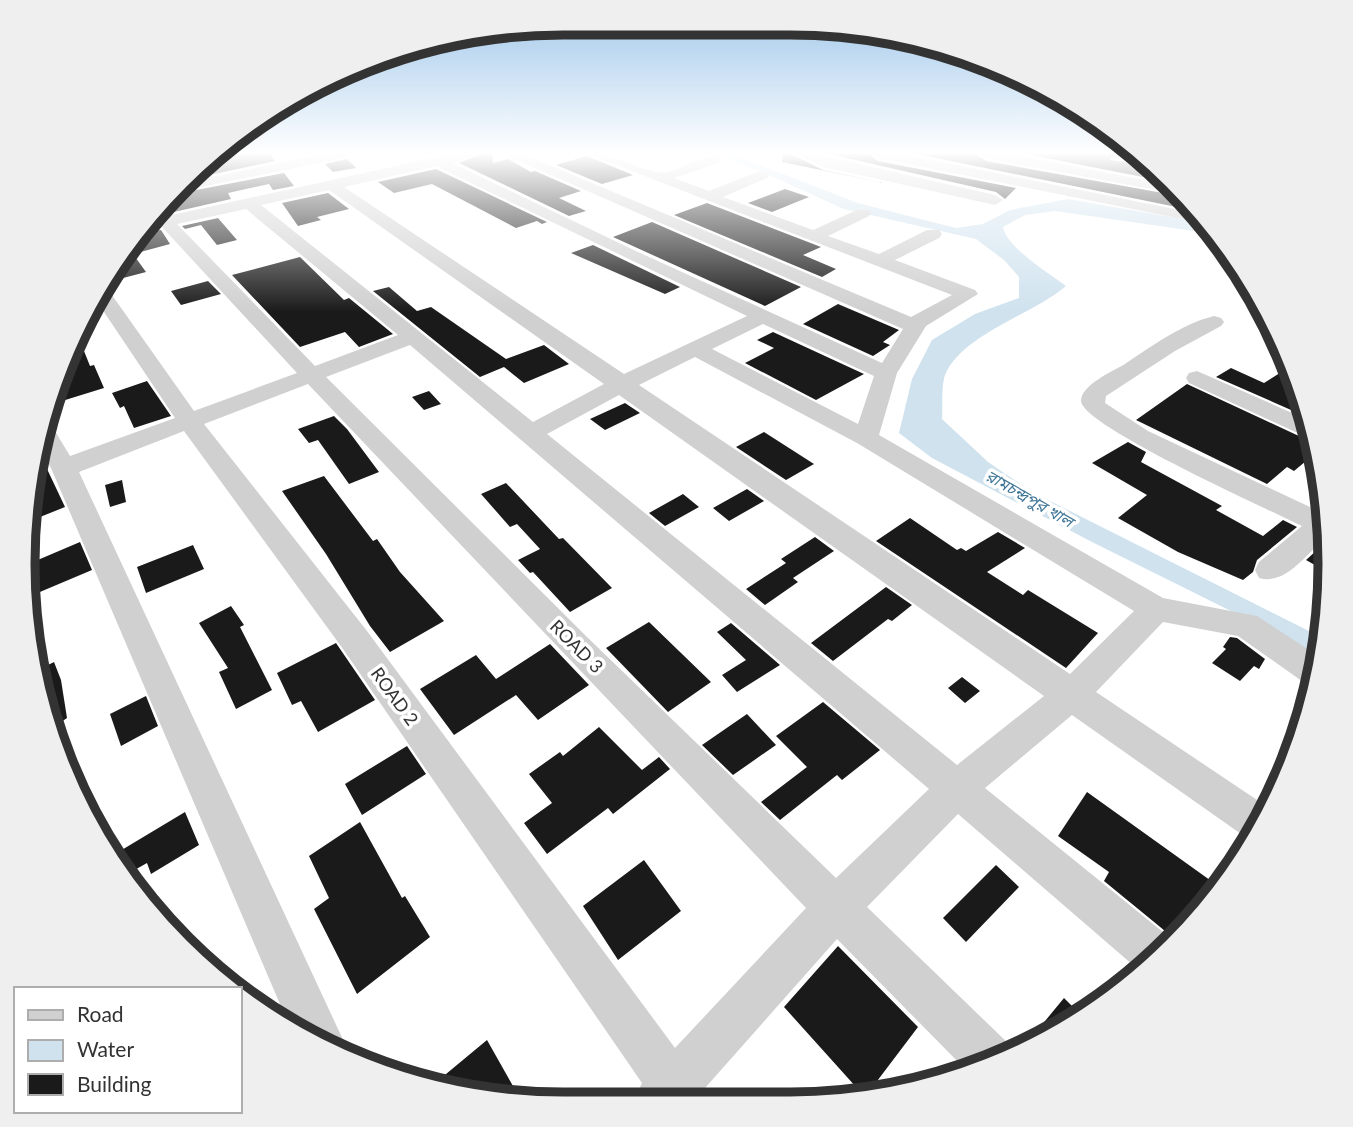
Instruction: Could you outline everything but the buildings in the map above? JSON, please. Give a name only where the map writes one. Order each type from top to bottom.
[{"type":"street","points":[[160,222],[232,207]]},
{"type":"street","points":[[253,207],[530,433],[1150,950]]},
{"type":"street","points":[[363,207],[1252,819]]},
{"type":"street","points":[[530,207],[632,257],[886,373]]},
{"type":"street","points":[[631,207],[916,327]]},
{"type":"street","points":[[735,207],[968,294],[918,322],[886,373],[866,438]]},
{"type":"street","points":[[1137,207],[1189,217]]},
{"type":"street","points":[[632,257],[741,209]]},
{"type":"street","points":[[814,236],[863,213]]},
{"type":"street","name":"ROAD 3","points":[[157,225],[311,376],[836,908],[985,1054]]},
{"type":"street","points":[[879,261],[933,234]]},
{"type":"street","name":"ROAD 2","points":[[105,300],[189,421],[355,640],[669,1092]]},
{"type":"street","points":[[530,433],[620,385],[762,317]]},
{"type":"street","points":[[1214,322],[1167,346],[1098,391],[1093,397],[1093,404],[1099,411],[1139,436],[1316,521]]},
{"type":"street","points":[[64,468],[413,337]]},
{"type":"street","points":[[696,349],[866,438],[1156,609],[1246,625],[1308,667]]},
{"type":"street","points":[[1197,378],[1299,425]]},
{"type":"street","points":[[49,442],[64,468],[314,1029]]},
{"type":"street","points":[[1270,570],[1317,531]]},
{"type":"street","points":[[678,1092],[836,908],[957,789],[1071,695],[1156,609]]},
{"type":"water","name":"রামচন্দ্রপুর খাল","points":[[839,207],[872,207],[956,228],[983,224],[1010,210],[1028,207],[1112,207],[1191,220],[1201,232],[1055,211],[1025,215],[1003,227],[1006,235],[1020,251],[1066,286],[982,336],[954,361],[945,375],[942,419],[988,462],[1032,492],[1313,633],[1310,654],[1251,621],[932,458],[899,433],[912,379],[932,340],[975,314],[1019,298],[1019,277],[1004,260],[976,239]]}]
